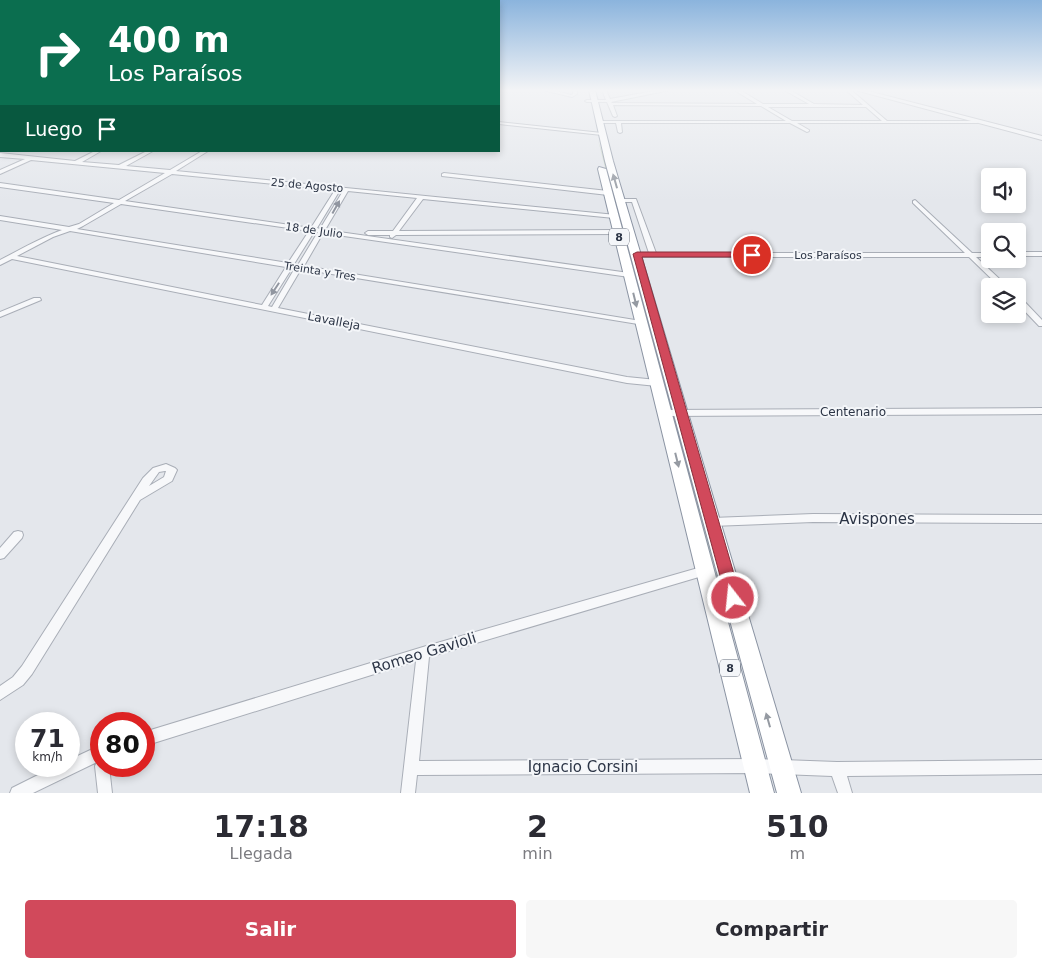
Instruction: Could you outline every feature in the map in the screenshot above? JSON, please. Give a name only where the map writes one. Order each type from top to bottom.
[{"type":"highway","name":"8","points":[[595,129],[608,193],[657,383],[672,413],[712,522],[788,793]]},
{"type":"highway","name":"8","points":[[595,129],[637,254],[705,571],[762,793]]},
{"type":"street","points":[[563,127],[595,129]]},
{"type":"street","points":[[618,127],[620,132]]},
{"type":"street","points":[[799,127],[807,131]]},
{"type":"street","points":[[997,127],[1042,138]]},
{"type":"street","points":[[75,163],[97,152]]},
{"type":"street","points":[[120,167],[149,152]]},
{"type":"street","points":[[0,263],[51,236],[81,225],[204,152]]},
{"type":"street","name":"25 de Agosto","points":[[0,156],[614,216]]},
{"type":"street","points":[[0,172],[30,158]]},
{"type":"street","points":[[444,175],[608,193]]},
{"type":"street","name":"18 de Julio","points":[[0,185],[313,230],[324,228],[388,241],[629,274]]},
{"type":"street","points":[[264,307],[339,188]]},
{"type":"street","points":[[274,309],[347,189]]},
{"type":"street","points":[[388,241],[422,196]]},
{"type":"street","points":[[620,200],[634,200],[653,255]]},
{"type":"street","points":[[915,202],[994,278]]},
{"type":"street","name":"Treinta y Tres","points":[[0,218],[641,323]]},
{"type":"street","points":[[324,228],[371,233],[618,232]]},
{"type":"street","name":"Los Paraísos","points":[[637,254],[981,255]]},
{"type":"street","points":[[1026,254],[1042,254]]},
{"type":"street","name":"Lavalleja","points":[[10,257],[617,378],[657,383]]},
{"type":"street","points":[[0,315],[37,300]]},
{"type":"street","points":[[1026,308],[1042,324]]},
{"type":"street","name":"Centenario","points":[[672,413],[1042,411]]},
{"type":"street","points":[[0,694],[18,681],[27,670],[137,497]]},
{"type":"street","name":"Avispones","points":[[712,522],[813,518],[1042,519]]},
{"type":"street","points":[[0,554],[18,535]]},
{"type":"street","name":"Romeo Gavioli","points":[[155,736],[424,653],[705,571]]},
{"type":"street","points":[[408,793],[424,653]]},
{"type":"street","points":[[17,793],[90,763]]},
{"type":"street","points":[[755,766],[837,768],[1042,767]]},
{"type":"street","name":"Ignacio Corsini","points":[[411,768],[755,766]]},
{"type":"street","points":[[837,768],[845,793]]},
{"type":"street","points":[[103,777],[105,793]]},
{"type":"green space","points":[[598,140],[607,167],[658,354],[646,325]]},
{"type":"green space","points":[[678,431],[682,437],[728,612],[711,568],[676,437]]},
{"type":"route","points":[[733,598],[637,254],[752,255]]}]
